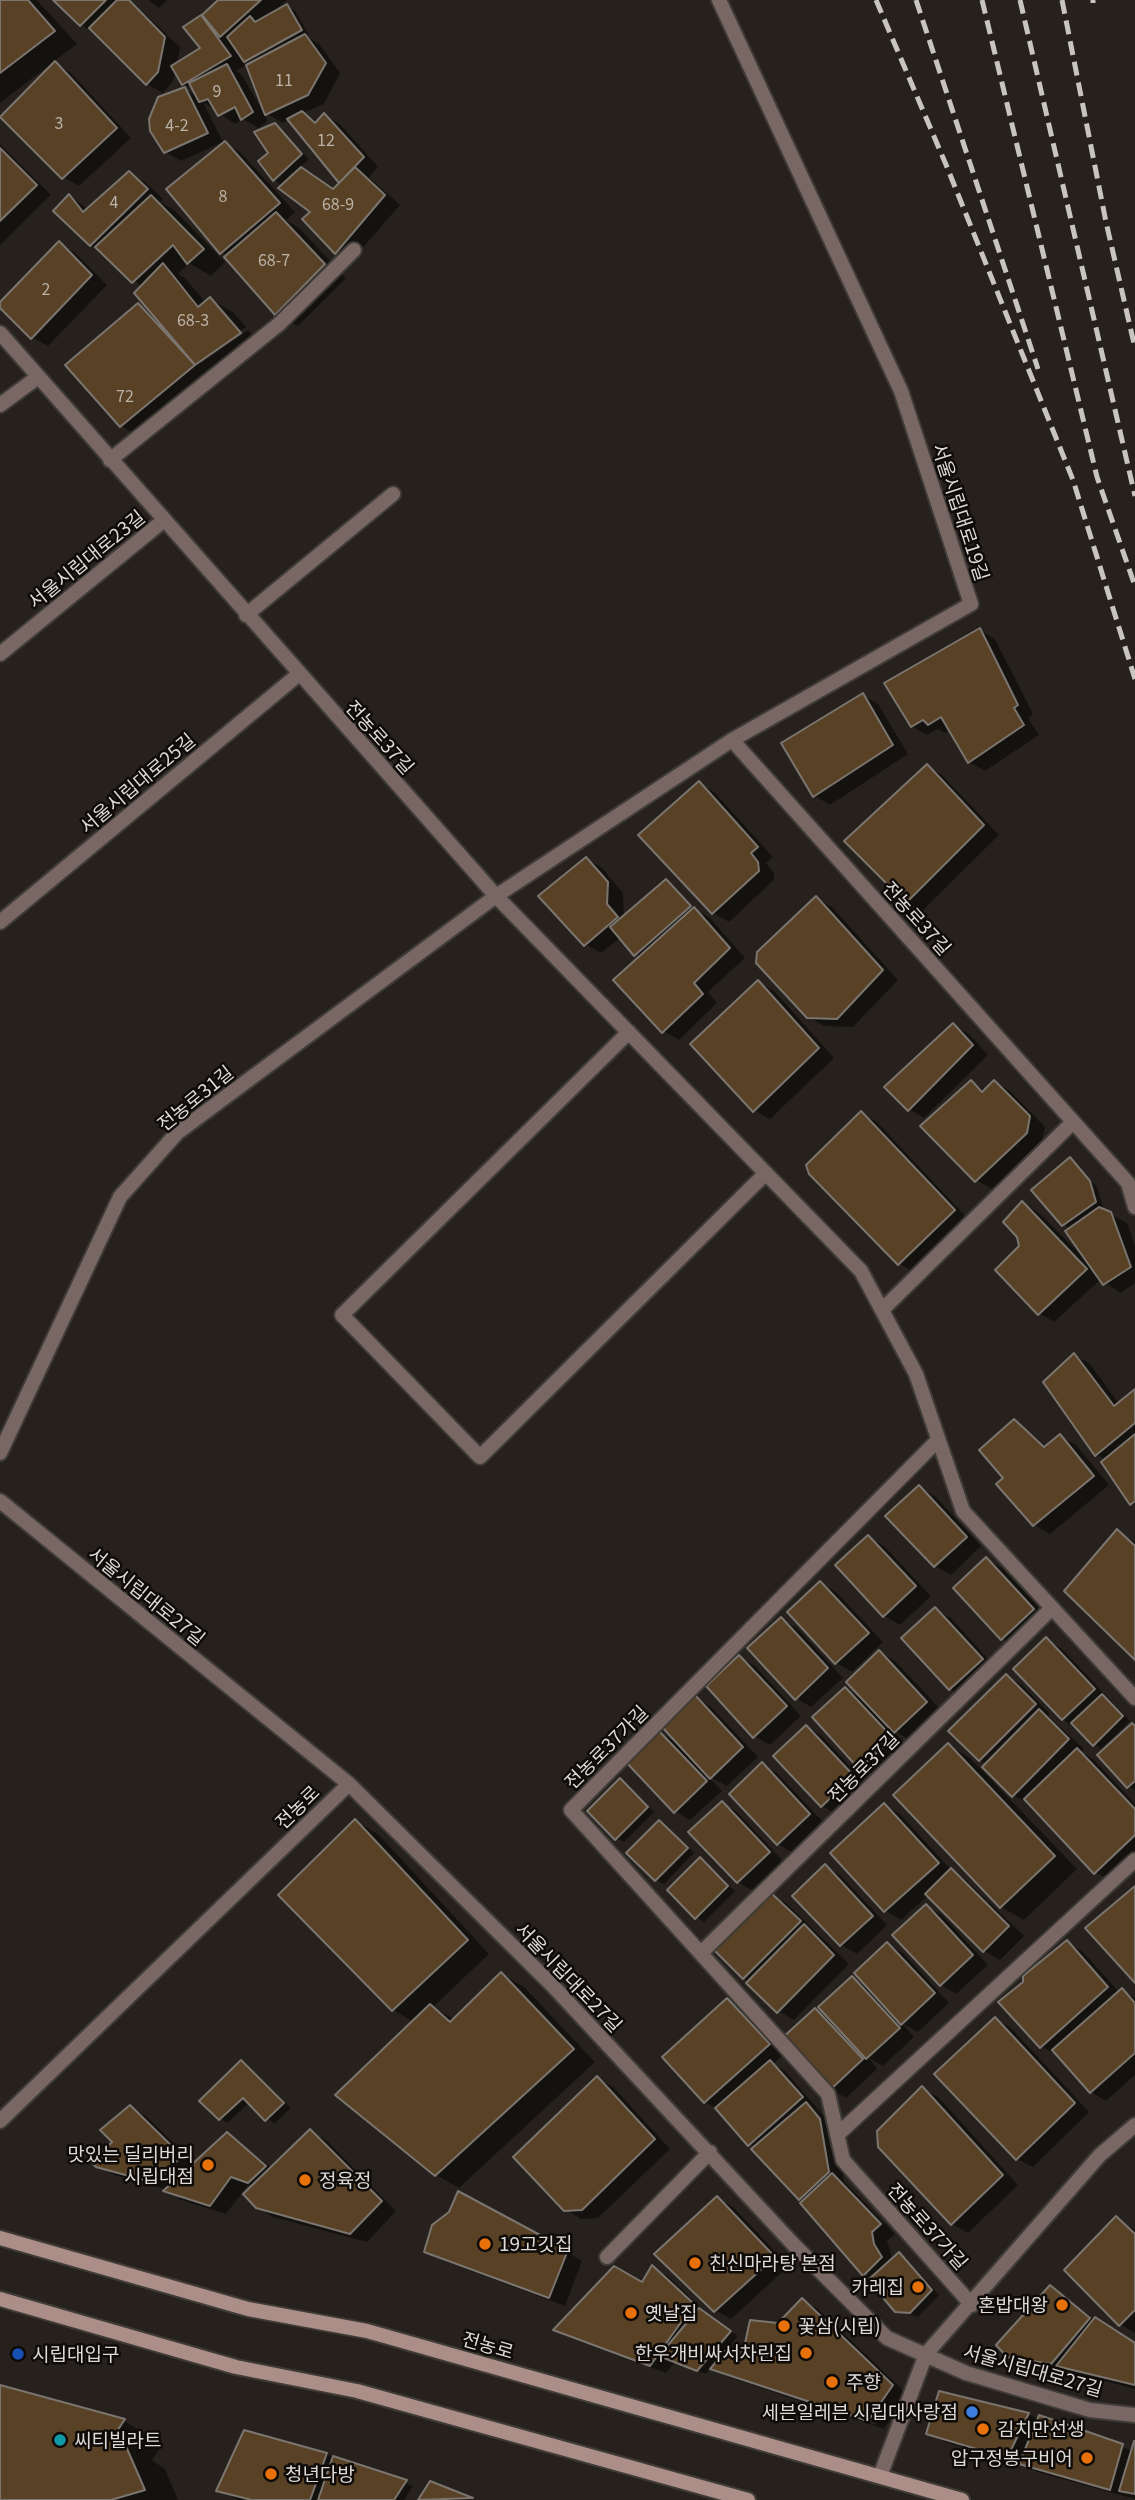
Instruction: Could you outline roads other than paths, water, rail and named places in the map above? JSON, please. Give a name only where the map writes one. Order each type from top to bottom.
[{"type":"main road","name":"전농로","points":[[0,2238],[248,2309],[367,2331],[962,2500]]},
{"type":"main road","points":[[0,2299],[236,2367],[357,2391],[748,2500]]},
{"type":"street","name":"서울시립대로19길","points":[[496,896],[732,740],[971,604],[901,391],[719,0]]},
{"type":"street","points":[[110,460],[279,324],[354,250]]},
{"type":"street","name":"전농로37길","points":[[0,333],[496,896],[862,1271],[916,1374],[963,1511],[1135,1698]]},
{"type":"street","points":[[0,405],[38,377]]},
{"type":"street","points":[[246,615],[393,494]]},
{"type":"street","name":"서울시립대로23길","points":[[0,654],[163,521]]},
{"type":"street","name":"서울시립대로25길","points":[[0,922],[299,674]]},
{"type":"street","name":"전농로37길","points":[[732,740],[1128,1183],[1135,1207]]},
{"type":"street","name":"전농로31길","points":[[0,1453],[120,1197],[136,1179],[177,1133],[496,896]]},
{"type":"street","points":[[629,1032],[342,1315],[480,1457],[766,1173]]},
{"type":"street","points":[[882,1310],[1073,1122]]},
{"type":"street","name":"전농로37가길","points":[[938,1440],[570,1810],[828,2094],[844,2160],[972,2305]]},
{"type":"street","name":"서울시립대로27길","points":[[0,1501],[349,1784],[553,1986],[794,2245],[887,2337],[966,2373],[1090,2410],[1135,2415]]},
{"type":"street","name":"전농로37길","points":[[701,1954],[1052,1608]]},
{"type":"street","name":"전농로","points":[[0,2121],[349,1784]]},
{"type":"street","points":[[838,2135],[1135,1860]]},
{"type":"street","points":[[880,2476],[926,2354],[972,2305],[1100,2155],[1135,2125]]},
{"type":"street","points":[[607,2257],[710,2152]]},
{"type":"railway","points":[[876,0],[947,167],[1073,480],[1135,679]]},
{"type":"railway","points":[[916,0],[1038,369]]},
{"type":"railway","points":[[982,0],[1097,477],[1135,586]]},
{"type":"railway","points":[[1020,0],[1135,496]]},
{"type":"railway","points":[[1062,0],[1106,222],[1135,348]]},
{"type":"place","name":"맛있는 딜리버리 시립대점","points":[[208,2165]]},
{"type":"place","name":"정육정","points":[[305,2180]]},
{"type":"place","name":"19고깃집","points":[[485,2244]]},
{"type":"place","name":"친신마라탕 본점","points":[[695,2263]]},
{"type":"place","name":"카레집","points":[[918,2287]]},
{"type":"place","name":"혼밥대왕","points":[[1062,2305]]},
{"type":"place","name":"옛날집","points":[[631,2313]]},
{"type":"place","name":"꽃삼(시립)","points":[[784,2326]]},
{"type":"place","name":"한우개비싸서차린집","points":[[806,2353]]},
{"type":"place","name":"시립대입구","points":[[18,2354]]},
{"type":"place","name":"주향","points":[[832,2382]]},
{"type":"place","name":"세븐일레븐 시립대사랑점","points":[[972,2412]]},
{"type":"place","name":"김치만선생","points":[[983,2429]]},
{"type":"place","name":"씨티빌라트","points":[[60,2440]]},
{"type":"place","name":"압구정봉구비어","points":[[1087,2458]]},
{"type":"place","name":"청년다방","points":[[271,2474]]}]
